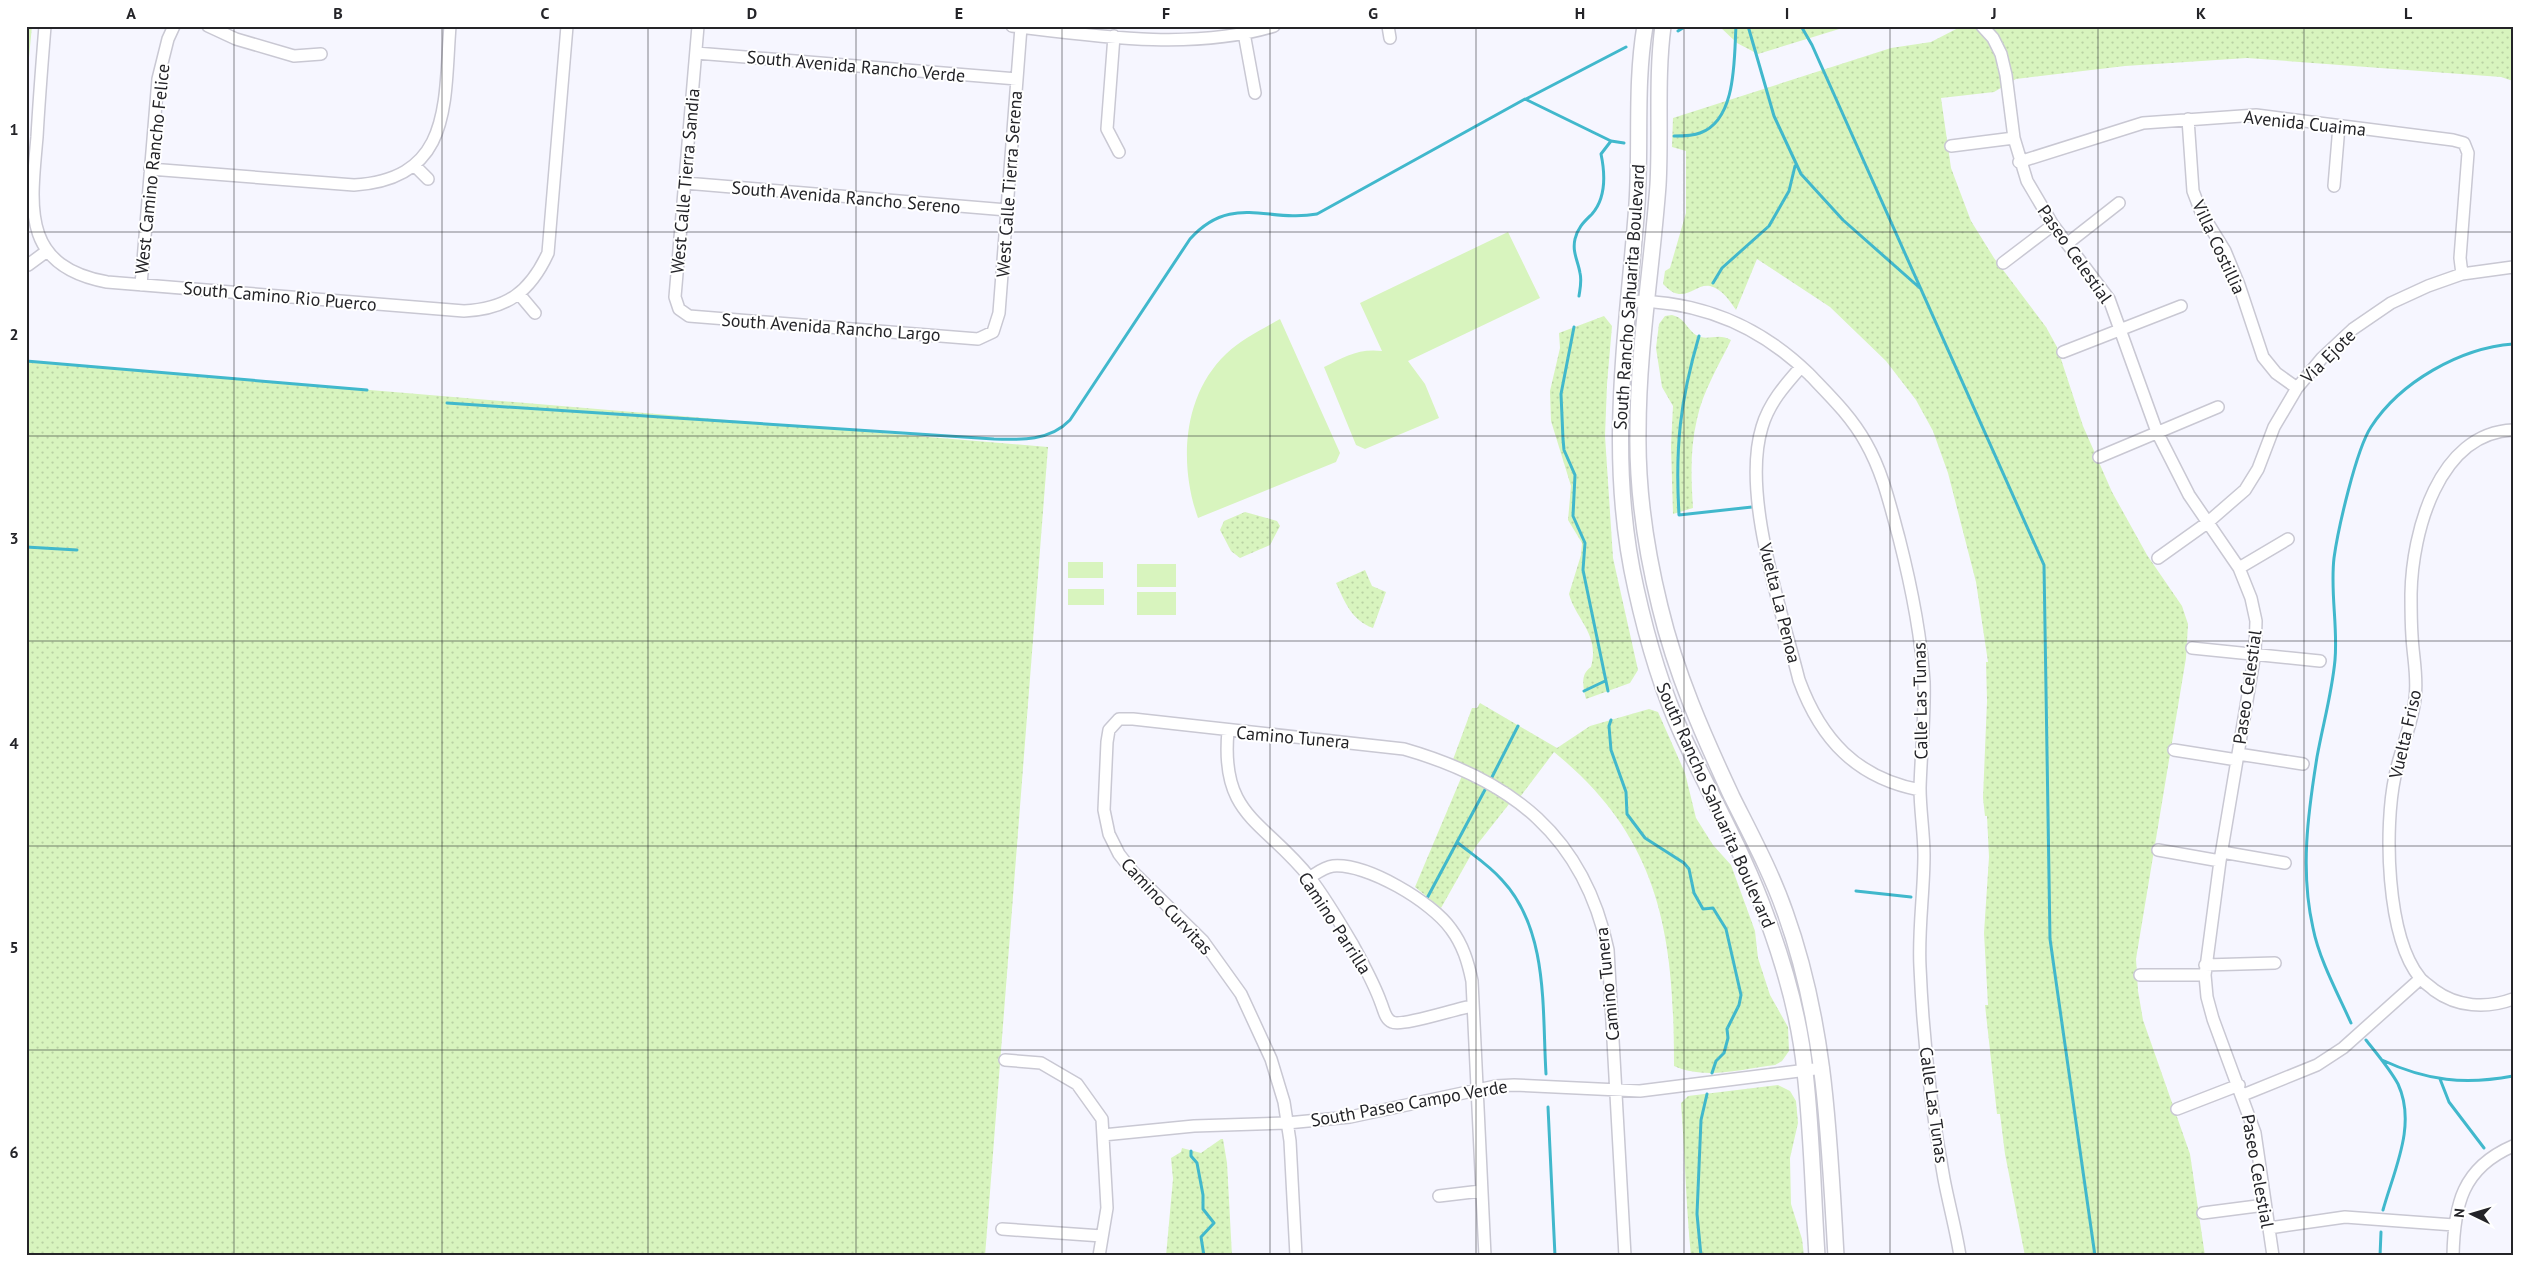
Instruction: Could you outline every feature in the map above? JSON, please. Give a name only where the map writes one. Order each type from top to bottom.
[{"type":"street","points":[[28,265],[47,250],[34,221],[31,201],[45,26]]},
{"type":"street","name":"West Camino Rancho Felice","points":[[140,285],[158,79],[168,39],[174,26]]},
{"type":"street","points":[[208,26],[236,39],[294,56],[321,54]]},
{"type":"street","points":[[150,169],[354,185],[373,184],[396,178],[415,166],[432,146],[443,117],[450,26]]},
{"type":"street","points":[[535,313],[519,294],[540,270],[548,253],[568,26]]},
{"type":"street","name":"West Calle Tierra Sandia","points":[[679,309],[675,296],[698,26]]},
{"type":"street","points":[[1016,27],[1114,36],[1188,39],[1244,33],[1274,26]]},
{"type":"street","name":"South Rancho Sahuarita Boulevard","points":[[1645,26],[1640,72],[1637,204],[1620,396],[1620,453],[1626,531],[1636,589],[1654,659],[1670,704],[1699,770],[1747,869],[1767,917],[1794,1008],[1805,1070],[1817,1256]]},
{"type":"street","name":"South Rancho Sahuarita Boulevard","points":[[1663,26],[1657,85],[1658,188],[1640,376],[1638,452],[1648,549],[1660,610],[1691,705],[1784,909],[1812,1003],[1823,1068],[1836,1256]]},
{"type":"street","name":"Paseo Celestial","points":[[1982,26],[1992,38],[2001,54],[2019,162],[2035,196],[2053,224],[2109,299],[2157,432],[2188,495],[2239,568],[2251,598],[2256,621],[2255,653],[2221,856],[2205,970],[2213,1019],[2241,1090],[2255,1133],[2273,1256]]},
{"type":"street","name":"West Calle Tierra Serena","points":[[986,337],[993,332],[1000,313],[1017,79],[1016,27]]},
{"type":"street","points":[[1244,33],[1255,93]]},
{"type":"street","points":[[1114,36],[1107,129],[1119,152]]},
{"type":"street","name":"South Avenida Rancho Verde","points":[[696,53],[1017,79]]},
{"type":"street","name":"Avenida Cuaima","points":[[2019,162],[2143,123],[2256,115],[2453,140],[2464,143],[2468,153],[2469,166],[2460,258],[2462,274]]},
{"type":"street","name":"Villa Costillia","points":[[2188,119],[2193,191],[2201,212],[2232,268],[2263,357],[2276,373],[2297,388]]},
{"type":"street","points":[[2334,186],[2339,126]]},
{"type":"street","points":[[1951,146],[2014,138]]},
{"type":"street","points":[[415,166],[428,179]]},
{"type":"street","name":"South Avenida Rancho Sereno","points":[[685,183],[1007,210]]},
{"type":"street","points":[[2068,242],[2119,203]]},
{"type":"street","points":[[2003,263],[2053,224]]},
{"type":"street","name":"South Camino Rio Puerco","points":[[47,250],[59,263],[86,278],[140,285],[464,311],[495,306],[519,294]]},
{"type":"street","name":"Via Ejote","points":[[2158,558],[2207,522],[2245,490],[2258,469],[2274,427],[2297,388],[2322,358],[2353,329],[2391,303],[2462,274],[2513,267]]},
{"type":"street","name":"Calle Las Tunas","points":[[1627,301],[1675,304],[1708,312],[1732,321],[1768,339],[1801,367],[1839,404],[1853,422],[1876,463],[1886,490],[1920,632],[1924,684],[1920,790],[1924,855],[1919,932],[1924,1039],[1941,1162],[1960,1256]]},
{"type":"street","points":[[2062,352],[2181,306]]},
{"type":"street","name":"South Avenida Rancho Largo","points":[[679,309],[689,316],[978,339],[986,337]]},
{"type":"street","name":"Vuelta La Penoa","points":[[1801,367],[1783,388],[1768,411],[1758,441],[1756,459],[1757,489],[1763,536],[1799,680],[1810,706],[1824,730],[1854,762],[1884,781],[1920,790]]},
{"type":"street","points":[[2099,457],[2218,407]]},
{"type":"street","name":"Vuelta Friso","points":[[2513,430],[2485,436],[2464,448],[2448,464],[2434,490],[2418,542],[2411,592],[2412,636],[2417,683],[2415,703],[2394,778],[2389,827],[2390,881],[2398,929],[2408,959],[2420,979],[2442,996],[2460,1004],[2484,1006],[2513,999]]},
{"type":"street","points":[[2239,568],[2288,539]]},
{"type":"street","points":[[2192,648],[2320,661]]},
{"type":"street","name":"Camino Tunera","points":[[1113,724],[1119,719],[1133,719],[1376,744],[1424,755],[1457,767],[1486,781],[1525,807],[1541,821],[1574,858],[1595,901],[1602,921],[1610,980],[1625,1256]]},
{"type":"street","name":"Camino Curvitas","points":[[1113,724],[1109,730],[1107,742],[1104,810],[1109,834],[1119,854],[1132,872],[1203,941],[1241,994],[1271,1059],[1284,1102],[1287,1123],[1293,1173],[1296,1256]]},
{"type":"street","name":"Camino Parrilla","points":[[1228,730],[1226,768],[1236,798],[1248,814],[1309,878],[1349,938],[1378,994],[1386,1018],[1391,1022],[1406,1023],[1457,1008],[1473,1006]]},
{"type":"street","points":[[2174,750],[2303,764]]},
{"type":"street","points":[[2158,850],[2285,863]]},
{"type":"street","points":[[1309,878],[1324,868],[1333,866],[1355,868],[1388,881],[1443,919],[1458,938],[1467,957],[1472,982],[1485,1256]]},
{"type":"street","points":[[2140,975],[2275,963]]},
{"type":"street","points":[[2177,1109],[2317,1065],[2343,1048],[2420,979]]},
{"type":"street","points":[[1006,1060],[1041,1063],[1077,1084],[1102,1119],[1107,1208],[1099,1256]]},
{"type":"street","name":"South Paseo Campo Verde","points":[[1103,1135],[1194,1126],[1287,1123],[1350,1117],[1476,1089],[1514,1085],[1616,1090],[1666,1089],[1823,1068]]},
{"type":"street","points":[[2453,1256],[2454,1224],[2460,1198],[2472,1175],[2494,1154],[2513,1146]]},
{"type":"street","points":[[1439,1196],[1482,1191]]},
{"type":"street","points":[[2203,1213],[2265,1205]]},
{"type":"street","points":[[2269,1228],[2345,1217],[2454,1224]]},
{"type":"street","points":[[1002,1229],[1102,1236]]},
{"type":"green space","points":[[26,26],[32,26],[26,89]]},
{"type":"green space","points":[[1719,26],[1849,26],[1758,54],[1737,43]]},
{"type":"green space","points":[[1962,26],[2513,26],[2513,81],[2501,77],[2247,58],[2125,66],[2016,79],[1994,92],[1941,98],[1951,168],[1971,221],[1994,258],[2046,327],[2057,347],[2083,426],[2112,492],[2147,555],[2182,606],[2188,624],[2186,658],[2136,959],[2138,991],[2143,1020],[2190,1154],[2205,1256],[2025,1256],[2005,1154],[2000,1114],[1997,1114],[1985,1005],[1988,1005],[1984,933],[1989,857],[1987,816],[1985,816],[1983,798],[1987,701],[1986,662],[1988,662],[1976,582],[1948,473],[1933,431],[1916,400],[1886,361],[1830,307],[1757,259],[1736,310],[1725,296],[1710,286],[1677,294],[1670,291],[1663,284],[1665,271],[1670,268],[1686,213],[1686,151],[1672,147],[1673,118],[1891,48],[1931,42]]},
{"type":"green space","points":[[1508,232],[1540,298],[1408,361],[1425,384],[1439,418],[1365,449],[1356,445],[1324,367],[1359,352],[1382,351],[1360,303]]},
{"type":"green space","points":[[1672,315],[1680,318],[1700,337],[1722,337],[1731,340],[1707,388],[1697,419],[1692,463],[1693,508],[1673,514],[1671,446],[1673,406],[1662,387],[1656,348],[1659,324],[1665,316]]},
{"type":"green space","points":[[1604,316],[1612,326],[1605,436],[1613,558],[1638,670],[1630,683],[1586,699],[1583,681],[1585,673],[1591,667],[1592,645],[1590,636],[1569,594],[1581,555],[1582,543],[1568,520],[1571,486],[1551,421],[1550,391],[1560,348],[1559,333]]},
{"type":"green space","points":[[1280,319],[1340,453],[1336,462],[1198,518],[1188,476],[1187,454],[1188,432],[1200,390],[1211,371],[1226,354],[1245,339]]},
{"type":"green space","points":[[26,361],[1048,447],[985,1256],[26,1256]]},
{"type":"green space","points":[[1245,512],[1277,521],[1280,526],[1270,545],[1240,558],[1231,551],[1220,530],[1224,521]]},
{"type":"green space","points":[[1068,562],[1103,562],[1103,578],[1068,578]]},
{"type":"green space","points":[[1137,564],[1176,564],[1176,587],[1137,587]]},
{"type":"green space","points":[[1365,570],[1372,586],[1386,592],[1373,628],[1365,625],[1354,615],[1336,583]]},
{"type":"green space","points":[[1068,589],[1104,589],[1104,605],[1068,605]]},
{"type":"green space","points":[[1137,592],[1176,592],[1176,615],[1137,615]]},
{"type":"green space","points":[[1480,703],[1557,748],[1590,726],[1649,709],[1658,712],[1685,773],[1696,818],[1713,845],[1731,865],[1755,931],[1758,958],[1770,995],[1788,1027],[1789,1051],[1782,1061],[1775,1065],[1711,1073],[1686,1070],[1674,1066],[1670,974],[1664,932],[1654,893],[1639,855],[1618,819],[1590,785],[1554,752],[1517,801],[1513,799],[1476,846],[1441,908],[1415,887],[1464,771],[1451,765],[1472,708],[1477,708]]},
{"type":"green space","points":[[1778,1085],[1790,1091],[1796,1101],[1798,1123],[1790,1158],[1791,1204],[1802,1239],[1804,1256],[1691,1256],[1681,1103],[1688,1096]]},
{"type":"green space","points":[[1223,1139],[1227,1163],[1232,1256],[1166,1256],[1173,1179],[1171,1158],[1181,1152],[1182,1148],[1201,1153]]},
{"type":"waterway","points":[[1678,31],[1686,26]]},
{"type":"waterway","points":[[1674,136],[1700,133],[1712,126],[1721,115],[1731,87],[1736,26]]},
{"type":"waterway","points":[[1748,26],[1774,116],[1801,174],[1843,220],[1921,289]]},
{"type":"waterway","points":[[1801,26],[1812,45],[2044,565],[2050,939],[2095,1256]]},
{"type":"waterway","points":[[1526,99],[1626,47]]},
{"type":"waterway","points":[[447,403],[994,439],[1035,438],[1053,432],[1070,420],[1190,239],[1205,225],[1220,217],[1235,213],[1299,216],[1317,214],[1525,99],[1611,141],[1624,143]]},
{"type":"waterway","points":[[1579,296],[1581,279],[1575,252],[1575,239],[1580,228],[1597,208],[1600,201],[1604,177],[1601,154],[1611,141]]},
{"type":"waterway","points":[[1713,283],[1722,268],[1769,226],[1789,191],[1795,166]]},
{"type":"waterway","points":[[1574,327],[1561,394],[1564,450],[1575,475],[1573,516],[1585,543],[1583,570],[1608,691]]},
{"type":"waterway","points":[[1699,336],[1687,382],[1680,424],[1678,467],[1679,515],[1752,507]]},
{"type":"waterway","points":[[2351,1023],[2329,976],[2316,940],[2309,907],[2306,864],[2308,821],[2314,778],[2335,660],[2336,634],[2333,571],[2336,545],[2344,510],[2359,453],[2365,438],[2383,411],[2398,396],[2415,382],[2452,360],[2473,352],[2513,344]]},
{"type":"waterway","points":[[26,361],[367,390]]},
{"type":"waterway","points":[[26,547],[77,550]]},
{"type":"waterway","points":[[1584,691],[1605,681]]},
{"type":"waterway","points":[[1611,720],[1609,726],[1611,750],[1626,792],[1627,814],[1645,838],[1684,863],[1689,869],[1694,893],[1703,909],[1713,908],[1726,929],[1741,995],[1739,1005],[1727,1029],[1728,1038],[1724,1053],[1716,1061],[1712,1073]]},
{"type":"waterway","points":[[1490,781],[1518,726]]},
{"type":"waterway","points":[[1425,902],[1487,786]]},
{"type":"waterway","points":[[1458,843],[1502,880],[1517,900],[1528,922],[1536,946],[1540,972],[1546,1074]]},
{"type":"waterway","points":[[1856,891],[1911,897]]},
{"type":"waterway","points":[[2366,1040],[2398,1084],[2405,1115],[2402,1147],[2383,1210]]},
{"type":"waterway","points":[[2382,1060],[2415,1073],[2446,1079],[2479,1080],[2513,1076]]},
{"type":"waterway","points":[[2440,1079],[2449,1102],[2484,1148]]},
{"type":"waterway","points":[[1701,1256],[1697,1214],[1701,1120],[1707,1094]]},
{"type":"waterway","points":[[1548,1107],[1555,1256]]},
{"type":"waterway","points":[[1191,1151],[1191,1156],[1197,1163],[1203,1195],[1203,1209],[1214,1223],[1201,1237],[1204,1256]]},
{"type":"waterway","points":[[2380,1256],[2381,1232]]}]
